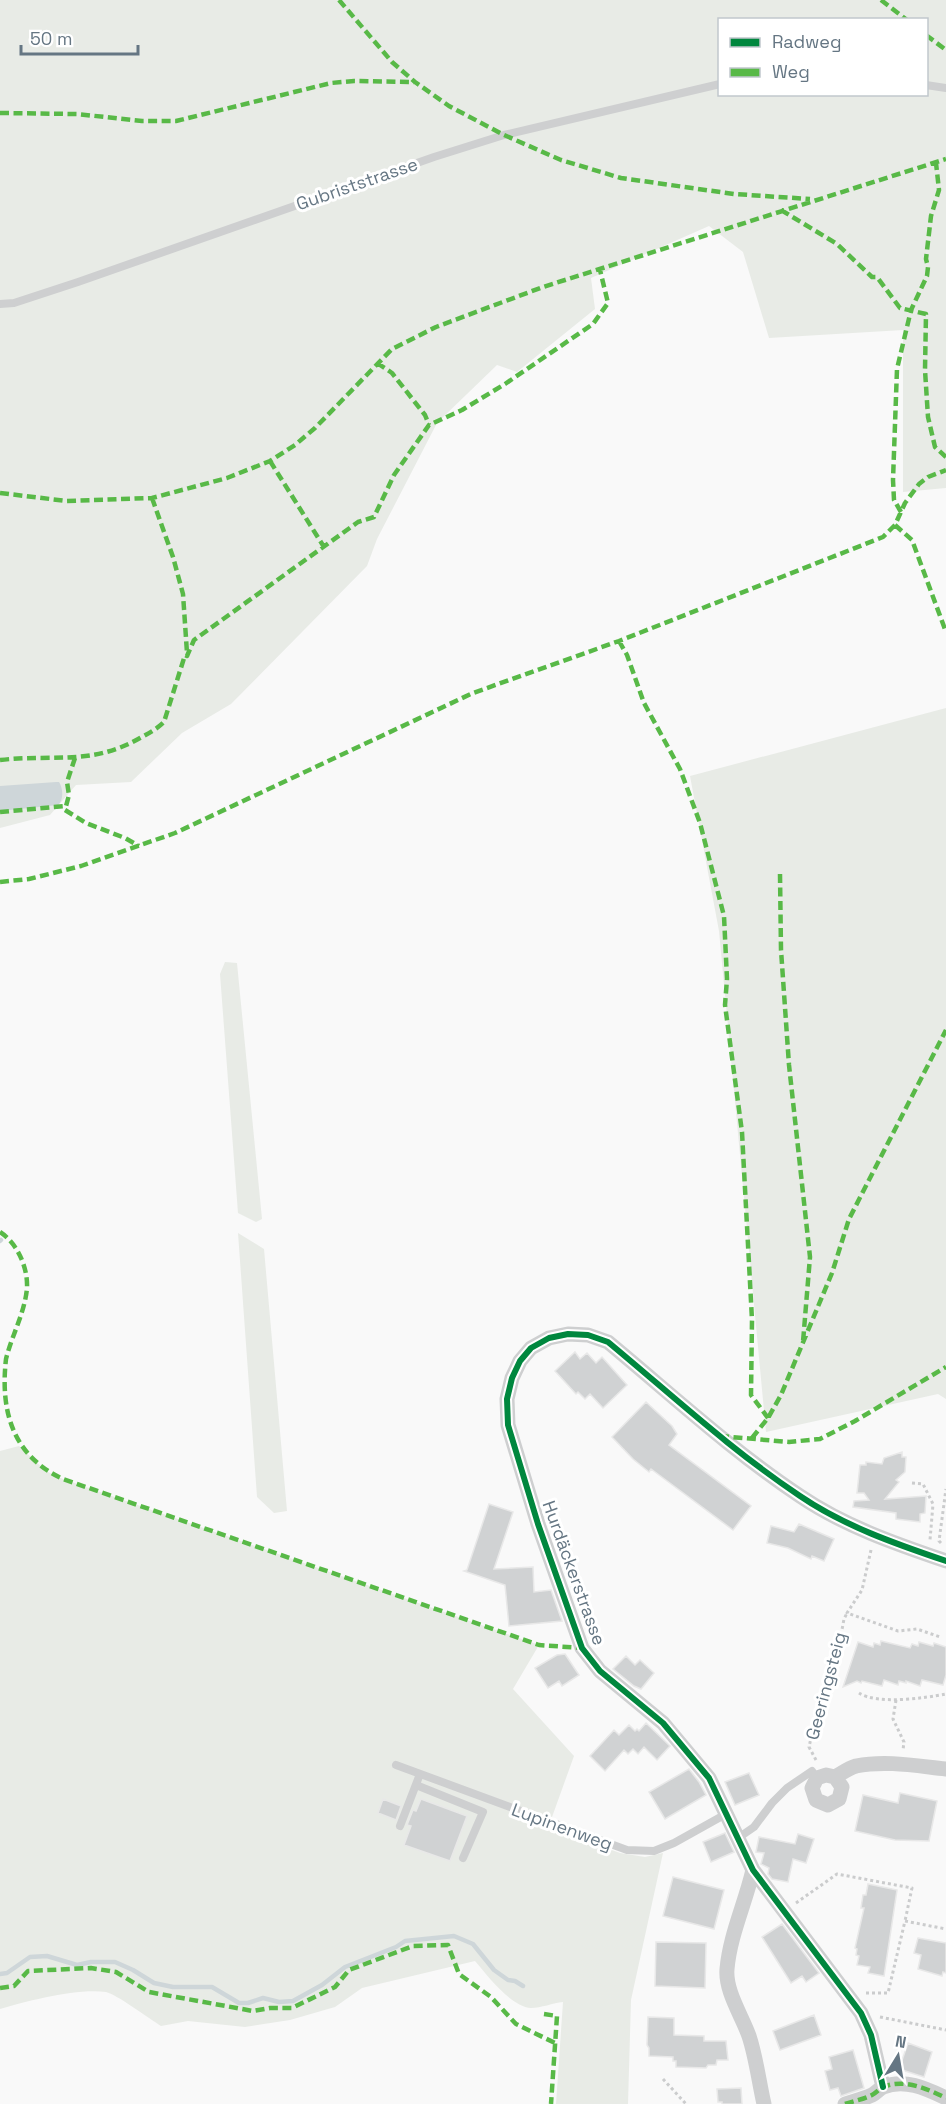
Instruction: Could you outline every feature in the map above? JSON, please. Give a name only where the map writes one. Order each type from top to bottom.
[{"type":"street","name":"Hurdäckerstrasse","points":[[883,2087],[871,2035],[861,2013],[753,1870],[709,1778],[682,1743],[647,1708],[600,1671],[582,1648],[538,1524],[508,1425],[507,1399],[512,1378],[520,1361],[531,1348],[549,1338],[567,1334],[588,1335],[608,1342],[717,1436],[802,1497],[847,1523],[946,1561]]},
{"type":"street","points":[[835,1777],[854,1767],[876,1763],[946,1769]]},
{"type":"street","points":[[814,1774],[835,1777],[840,1782],[842,1794],[834,1803],[828,1805],[816,1800],[812,1788],[814,1774]]},
{"type":"street","points":[[753,1870],[747,1897],[736,1923],[727,1972],[734,2002],[749,2037],[764,2104]]},
{"type":"street","points":[[845,2104],[872,2095],[883,2087],[899,2084],[912,2084],[946,2098]]},
{"type":"lane","name":"Gubriststrasse","points":[[0,304],[14,303],[78,282],[434,157],[504,135],[718,84]]},
{"type":"lane","points":[[928,85],[946,88]]},
{"type":"lane","name":"Lupinenweg","points":[[396,1765],[627,1850],[654,1851],[674,1843],[726,1814]]},
{"type":"lane","points":[[400,1826],[420,1774]]},
{"type":"lane","points":[[738,1838],[754,1827],[787,1788],[814,1774]]},
{"type":"lane","points":[[416,1785],[483,1812],[464,1858]]},
{"type":"path","points":[[912,1483],[923,1484],[933,1504],[929,1544]]},
{"type":"path","points":[[946,1489],[939,1541],[946,1549]]},
{"type":"path","points":[[847,1613],[898,1631],[917,1629],[940,1636]]},
{"type":"path","points":[[859,1694],[865,1697],[896,1699],[946,1694]]},
{"type":"path","points":[[896,1699],[893,1719],[904,1742],[902,1764]]},
{"type":"path","points":[[785,1911],[837,1874],[912,1888],[888,1993],[848,1993]]},
{"type":"path","points":[[904,1921],[946,1929]]},
{"type":"path","points":[[861,2013],[946,2030]]},
{"type":"path","points":[[663,2079],[686,2104]]},
{"type":"shaded area","points":[[0,0],[946,0],[946,488],[903,492],[903,330],[769,338],[743,252],[709,226],[591,278],[595,309],[517,372],[497,365],[437,423],[377,539],[367,566],[231,704],[182,733],[131,782],[76,785],[50,815],[0,828]]},
{"type":"shaded area","points":[[946,708],[946,1399],[938,1394],[766,1432],[719,931],[690,776]]},
{"type":"shaded area","points":[[59,782],[62,797],[58,805],[0,811],[0,786]]},
{"type":"shaded area","points":[[225,962],[237,963],[262,1219],[256,1222],[238,1213],[220,974]]},
{"type":"shaded area","points":[[238,1233],[264,1249],[287,1511],[274,1513],[257,1497]]},
{"type":"shaded area","points":[[19,1446],[46,1471],[63,1479],[539,1645],[513,1689],[574,1756],[552,1817],[544,1814],[540,1824],[620,1853],[645,1857],[663,1853],[631,2000],[628,2104],[556,2104],[563,2002],[535,2008],[523,2006],[507,1996],[475,1961],[362,1988],[335,2007],[290,2020],[245,2027],[188,2021],[161,2026],[111,1994],[94,1991],[38,1999],[0,2009],[0,1451]]},
{"type":"building","points":[[575,1352],[580,1359],[587,1353],[596,1363],[602,1357],[627,1385],[603,1408],[590,1394],[585,1399],[578,1392],[576,1394],[555,1371]]},
{"type":"building","points":[[646,1402],[672,1426],[677,1434],[669,1445],[751,1506],[733,1530],[651,1469],[649,1472],[612,1437]]},
{"type":"building","points":[[902,1452],[902,1457],[906,1457],[905,1472],[896,1480],[899,1482],[885,1499],[926,1496],[925,1513],[920,1514],[920,1522],[896,1519],[896,1513],[853,1507],[854,1501],[869,1500],[864,1493],[857,1493],[860,1465],[866,1465],[866,1462],[882,1464],[884,1458]]},
{"type":"building","points":[[489,1504],[513,1512],[494,1569],[533,1567],[534,1592],[551,1590],[562,1621],[509,1626],[505,1585],[464,1571],[467,1570]]},
{"type":"building","points":[[799,1524],[834,1539],[824,1561],[812,1556],[811,1559],[788,1548],[767,1543],[771,1526],[794,1532]]},
{"type":"building","points":[[881,1641],[910,1648],[912,1644],[918,1646],[919,1642],[946,1647],[946,1675],[943,1685],[922,1680],[920,1686],[906,1681],[906,1683],[899,1681],[898,1685],[884,1680],[882,1686],[857,1681],[843,1687],[858,1642],[873,1647],[874,1643],[880,1645]]},
{"type":"building","points":[[565,1654],[579,1675],[562,1686],[559,1681],[548,1688],[535,1668],[557,1655]]},
{"type":"building","points":[[626,1656],[635,1665],[640,1660],[654,1673],[641,1689],[613,1669]]},
{"type":"building","points":[[646,1723],[670,1746],[657,1760],[644,1747],[638,1754],[633,1749],[628,1754],[624,1750],[605,1771],[590,1756],[614,1730],[619,1735],[629,1725],[635,1731],[637,1729],[639,1731]]},
{"type":"building","points":[[689,1769],[706,1795],[665,1819],[649,1792]]},
{"type":"building","points":[[749,1773],[759,1795],[735,1805],[725,1782]]},
{"type":"building","points":[[900,1793],[937,1801],[929,1841],[895,1840],[855,1831],[863,1795],[898,1803]]},
{"type":"building","points":[[383,1799],[401,1806],[396,1820],[378,1813]]},
{"type":"building","points":[[421,1799],[467,1816],[450,1861],[404,1845],[411,1826],[407,1825],[413,1810],[416,1811]]},
{"type":"building","points":[[725,1833],[734,1852],[711,1862],[703,1842]]},
{"type":"building","points":[[798,1834],[814,1839],[806,1863],[793,1859],[788,1882],[772,1879],[768,1874],[769,1868],[761,1864],[764,1853],[756,1852],[759,1837],[795,1844]]},
{"type":"building","points":[[673,1877],[724,1890],[714,1929],[663,1916]]},
{"type":"building","points":[[868,1884],[897,1890],[884,1976],[868,1973],[870,1967],[857,1965],[859,1956],[856,1955],[857,1949],[855,1948],[864,1908],[861,1908],[863,1895],[866,1895]]},
{"type":"building","points":[[782,1924],[819,1973],[806,1982],[802,1976],[791,1983],[762,1937]]},
{"type":"building","points":[[918,1938],[946,1943],[946,1973],[943,1972],[942,1976],[918,1969],[921,1955],[914,1953]]},
{"type":"building","points":[[656,1942],[706,1943],[705,1988],[655,1986]]},
{"type":"building","points":[[814,2015],[821,2035],[780,2050],[773,2031]]},
{"type":"building","points":[[648,2017],[674,2018],[674,2035],[704,2036],[704,2041],[726,2041],[728,2060],[717,2060],[716,2065],[708,2065],[706,2068],[676,2067],[673,2057],[649,2056]]},
{"type":"building","points":[[908,2043],[932,2052],[924,2077],[899,2069]]},
{"type":"building","points":[[853,2050],[864,2088],[841,2096],[838,2088],[830,2090],[825,2071],[832,2069],[829,2057]]},
{"type":"building","points":[[741,2088],[742,2104],[718,2102],[717,2089]]},
{"type":"waterway","points":[[0,1974],[7,1973],[30,1957],[47,1956],[77,1965],[91,1962],[115,1962],[154,1983],[173,1987],[212,1987],[239,2003],[248,2003],[263,1998],[279,2002],[293,2001],[322,1985],[345,1967],[396,1947],[405,1941],[454,1936],[473,1944],[494,1970],[508,1980],[523,1986]]},
{"type":"marked path","points":[[339,0],[392,62],[415,82],[449,106],[504,135],[561,160],[621,178],[734,194],[810,199]]},
{"type":"marked path","points":[[881,0],[904,18]]},
{"type":"marked path","points":[[928,36],[946,50]]},
{"type":"marked path","points":[[0,113],[77,114],[142,121],[176,121],[331,83],[415,82]]},
{"type":"marked path","points":[[0,493],[67,501],[152,498],[227,478],[270,461],[295,445],[315,428],[392,349],[436,327],[543,287],[946,159]]},
{"type":"marked path","points":[[901,512],[894,500],[893,480],[897,369],[911,310],[927,276],[926,259],[931,216],[939,190],[936,163]]},
{"type":"marked path","points":[[781,210],[837,244],[872,277],[877,277],[900,308],[926,314],[925,370],[928,417],[935,447],[946,457]]},
{"type":"marked path","points":[[0,760],[88,756],[122,747],[153,731],[164,722],[185,655],[187,656],[194,640],[358,522],[374,517],[394,475],[429,425],[462,410],[505,384],[593,324],[608,303],[600,270]]},
{"type":"marked path","points":[[377,363],[392,373],[425,415],[429,425]]},
{"type":"marked path","points":[[270,461],[324,547]]},
{"type":"marked path","points":[[0,882],[29,879],[81,866],[175,833],[473,693],[619,641],[883,537],[895,525],[905,503],[919,484],[928,477],[946,470]]},
{"type":"marked path","points":[[152,498],[173,557],[183,594],[187,653]]},
{"type":"marked path","points":[[895,525],[912,540],[946,632]]},
{"type":"marked path","points":[[619,641],[627,655],[644,703],[680,769],[700,823],[724,916],[727,979],[725,1005],[742,1132],[752,1320],[751,1395],[768,1418]]},
{"type":"marked path","points":[[75,758],[67,782],[69,795],[65,810],[86,823],[139,846]]},
{"type":"marked path","points":[[0,812],[66,806]]},
{"type":"marked path","points":[[780,874],[781,950],[789,1065],[810,1257],[803,1342]]},
{"type":"marked path","points":[[752,1438],[768,1418],[781,1395],[832,1273],[849,1219],[946,1030]]},
{"type":"marked path","points":[[0,1232],[12,1242],[20,1256],[27,1280],[24,1306],[6,1359],[5,1397],[8,1414],[21,1445],[46,1469],[63,1479],[539,1645],[582,1648],[585,1652]]},
{"type":"marked path","points":[[720,1436],[789,1442],[820,1439],[946,1367]]},
{"type":"marked path","points":[[0,1988],[14,1986],[28,1971],[91,1968],[116,1972],[149,1992],[253,2011],[292,2008],[335,1987],[349,1970],[413,1946],[448,1945],[459,1974],[491,1997],[516,2024],[555,2043]]},
{"type":"marked path","points":[[544,2014],[557,2016],[551,2104]]},
{"type":"marked path","points":[[845,2104],[869,2096],[883,2087],[899,2084],[916,2086],[946,2098]]},
{"type":"cycle path","points":[[883,2087],[871,2035],[861,2013],[753,1870],[709,1778],[663,1723],[600,1671],[582,1648],[538,1524],[508,1425],[507,1399],[512,1378],[520,1361],[531,1348],[549,1338],[568,1334],[588,1335],[608,1342],[726,1441],[800,1496],[852,1525],[946,1561]]}]
